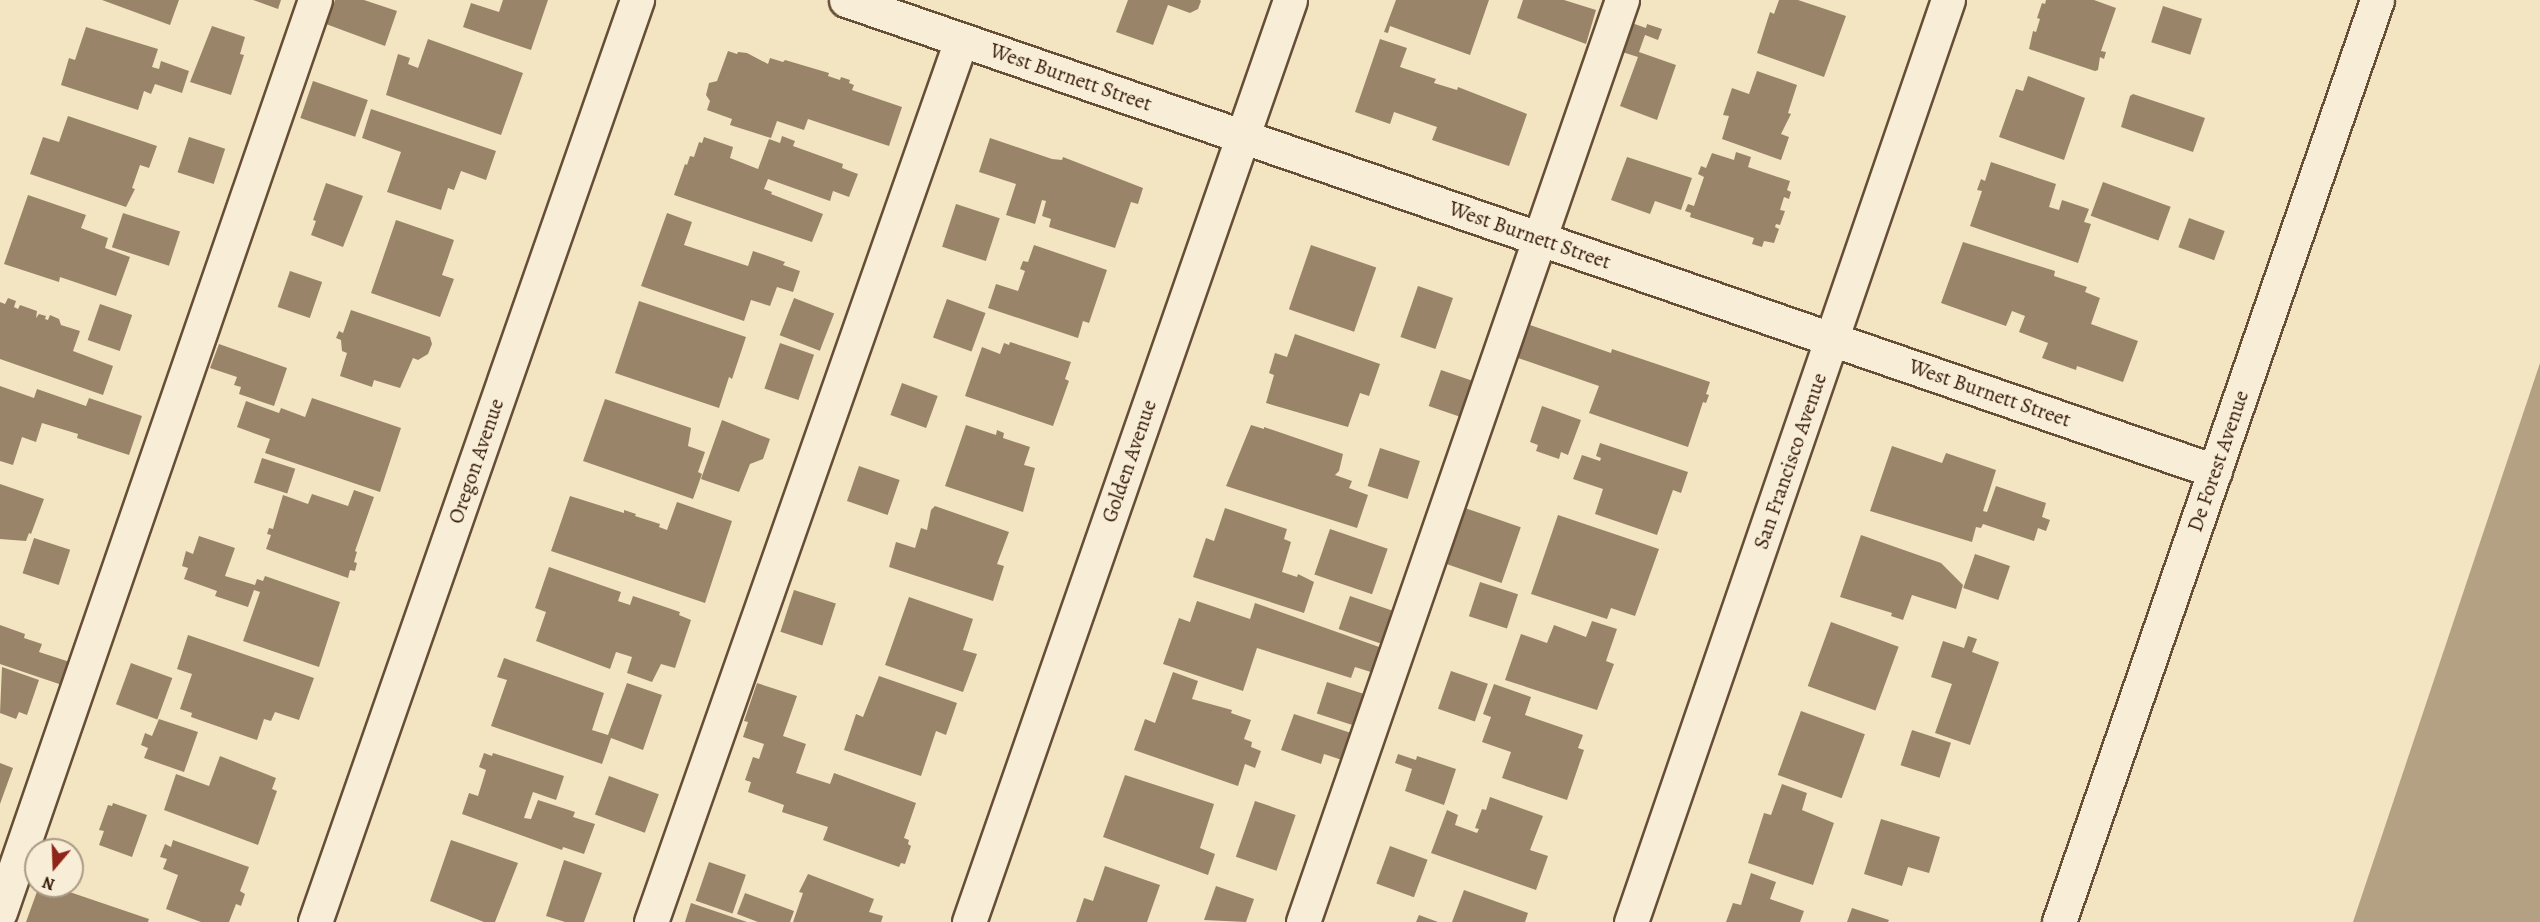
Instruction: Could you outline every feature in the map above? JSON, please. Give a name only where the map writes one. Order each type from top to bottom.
[{"type":"street","points":[[0,912],[315,0]]},
{"type":"street","name":"Oregon Avenue","points":[[315,922],[637,0]]},
{"type":"street","name":"West Burnett Street","points":[[846,0],[2215,471]]},
{"type":"street","name":"Golden Avenue","points":[[969,922],[1290,0]]},
{"type":"street","points":[[1303,922],[1622,0]]},
{"type":"street","name":"San Francisco Avenue","points":[[1631,922],[1948,0]]},
{"type":"street","name":"De Forest Avenue","points":[[2059,922],[2377,0]]},
{"type":"street","points":[[651,922],[961,40]]},
{"type":"shaded area","points":[[2540,363],[2540,922],[2353,922]]},
{"type":"building","points":[[102,0],[179,0],[170,25]]},
{"type":"building","points":[[253,0],[281,0],[278,9]]},
{"type":"building","points":[[335,0],[364,0],[397,11],[385,46],[326,24]]},
{"type":"building","points":[[503,0],[548,0],[531,50],[463,27],[471,3],[499,12]]},
{"type":"building","points":[[1128,0],[1201,1],[1198,9],[1190,13],[1168,5],[1153,45],[1116,32]]},
{"type":"building","points":[[1396,0],[1489,0],[1470,55],[1390,26],[1388,33],[1384,32]]},
{"type":"building","points":[[1523,0],[1564,0],[1596,10],[1586,44],[1517,18]]},
{"type":"building","points":[[1779,0],[1798,0],[1846,16],[1824,77],[1757,53],[1770,12],[1774,14]]},
{"type":"building","points":[[2046,0],[2094,0],[2116,8],[2101,51],[2106,52],[2104,59],[2100,57],[2098,70],[2095,71],[2029,49],[2033,31],[2036,32],[2040,19],[2037,18],[2042,3],[2045,4]]},
{"type":"building","points":[[2163,6],[2202,19],[2190,55],[2151,42]]},
{"type":"building","points":[[1629,22],[1646,28],[1647,24],[1662,29],[1658,40],[1645,35],[1639,52],[1676,65],[1657,120],[1620,106],[1638,57],[1619,51]]},
{"type":"building","points":[[212,26],[245,37],[240,54],[244,55],[231,95],[190,82]]},
{"type":"building","points":[[86,27],[158,49],[152,67],[159,69],[161,61],[189,71],[182,93],[155,84],[151,94],[144,91],[138,110],[61,85],[69,58],[75,60]]},
{"type":"building","points":[[428,39],[523,73],[501,135],[386,95],[398,54],[410,58],[408,64],[418,68]]},
{"type":"building","points":[[1380,39],[1407,48],[1400,67],[1436,79],[1434,83],[1457,90],[1458,87],[1527,114],[1509,166],[1432,140],[1437,127],[1394,112],[1390,124],[1355,112]]},
{"type":"building","points":[[728,51],[737,54],[738,52],[747,53],[768,64],[770,58],[783,62],[785,60],[829,73],[828,76],[850,80],[849,83],[854,85],[852,90],[902,107],[889,146],[808,119],[804,130],[777,121],[771,138],[730,125],[732,119],[707,110],[710,101],[706,95],[709,83],[717,81]]},
{"type":"building","points":[[1757,71],[1797,85],[1788,113],[1791,114],[1781,134],[1789,137],[1781,160],[1722,139],[1729,116],[1723,115],[1732,88],[1749,94]]},
{"type":"building","points":[[2028,76],[2085,98],[2064,160],[1999,137],[2016,89],[2023,91]]},
{"type":"building","points":[[313,81],[368,100],[355,137],[300,118]]},
{"type":"building","points":[[2133,94],[2205,118],[2193,152],[2121,127],[2130,96]]},
{"type":"building","points":[[371,109],[496,151],[486,180],[461,171],[454,190],[448,188],[441,210],[387,192],[401,152],[362,138]]},
{"type":"building","points":[[68,116],[157,146],[149,168],[140,165],[132,188],[135,189],[126,207],[30,174],[43,137],[59,142]]},
{"type":"building","points":[[782,136],[795,141],[793,146],[843,164],[842,168],[858,174],[849,197],[833,191],[830,201],[768,179],[764,189],[772,192],[771,194],[823,214],[812,242],[674,195],[685,164],[687,165],[690,156],[694,157],[699,142],[702,143],[704,137],[733,147],[730,158],[758,169],[769,139],[780,143]]},
{"type":"building","points":[[189,137],[225,149],[214,184],[178,172]]},
{"type":"building","points":[[990,138],[1052,159],[1062,160],[1063,157],[1143,188],[1138,204],[1131,202],[1115,248],[1049,227],[1051,219],[1042,216],[1046,201],[1042,200],[1035,224],[1006,215],[1016,184],[979,172]]},
{"type":"building","points":[[1736,152],[1751,157],[1748,167],[1790,181],[1787,190],[1791,192],[1789,199],[1784,197],[1780,210],[1785,211],[1780,225],[1776,224],[1775,227],[1779,229],[1774,243],[1764,241],[1762,247],[1752,244],[1754,238],[1690,217],[1691,213],[1685,211],[1688,204],[1694,206],[1704,177],[1698,174],[1701,166],[1706,168],[1712,153],[1734,160]]},
{"type":"building","points":[[1627,157],[1692,178],[1681,210],[1655,201],[1650,214],[1611,200]]},
{"type":"building","points":[[1991,162],[2056,184],[2049,207],[2059,210],[2062,200],[2089,209],[2084,222],[2091,224],[2078,263],[1970,226],[1982,191],[1977,190],[1981,179],[1985,181]]},
{"type":"building","points":[[2103,182],[2171,207],[2158,240],[2091,216]]},
{"type":"building","points":[[326,183],[363,196],[343,247],[311,235],[316,221],[313,220]]},
{"type":"building","points":[[28,195],[86,215],[81,228],[108,238],[105,248],[130,257],[116,296],[60,277],[59,282],[4,264]]},
{"type":"building","points":[[956,204],[1000,218],[986,261],[942,247]]},
{"type":"building","points":[[123,213],[180,232],[169,266],[112,247]]},
{"type":"building","points":[[667,213],[692,222],[684,245],[748,266],[753,251],[785,262],[783,265],[800,271],[793,292],[777,287],[770,306],[751,300],[744,321],[641,286]]},
{"type":"building","points":[[2189,218],[2225,231],[2214,260],[2178,247]]},
{"type":"building","points":[[396,220],[454,240],[442,275],[454,279],[440,317],[371,293]]},
{"type":"building","points":[[1963,242],[2055,271],[2054,276],[2087,287],[2085,292],[2100,298],[2091,324],[2138,341],[2123,382],[2077,366],[2076,370],[2042,358],[2048,343],[2019,332],[2025,316],[2012,311],[2006,326],[1941,303]]},
{"type":"building","points":[[1034,245],[1107,270],[1089,323],[1083,321],[1078,338],[988,308],[996,284],[1018,291],[1025,271],[1020,269],[1023,261],[1028,262]]},
{"type":"building","points":[[1311,245],[1376,267],[1354,332],[1289,309]]},
{"type":"building","points":[[290,271],[322,282],[310,318],[278,307]]},
{"type":"building","points":[[1418,286],[1453,298],[1435,349],[1400,337]]},
{"type":"building","points":[[8,298],[16,301],[14,307],[18,309],[20,305],[37,311],[36,318],[39,314],[46,316],[45,319],[48,320],[50,315],[59,319],[61,325],[80,331],[73,351],[113,366],[103,395],[0,359],[0,302],[5,304]]},
{"type":"building","points":[[794,298],[834,313],[820,351],[780,335]]},
{"type":"building","points":[[947,299],[986,313],[972,352],[933,338]]},
{"type":"building","points":[[639,301],[746,337],[732,379],[729,377],[719,408],[615,373]]},
{"type":"building","points":[[100,304],[132,315],[120,351],[88,340]]},
{"type":"building","points":[[351,310],[430,337],[432,344],[428,354],[418,360],[413,358],[400,388],[374,380],[372,387],[340,376],[347,353],[342,351],[341,340],[336,338],[339,331],[343,333]]},
{"type":"building","points":[[1530,325],[1611,353],[1612,349],[1710,382],[1706,394],[1709,395],[1706,403],[1703,402],[1688,447],[1589,413],[1599,386],[1518,358]]},
{"type":"building","points":[[1295,334],[1380,364],[1369,396],[1360,393],[1348,427],[1266,403],[1274,375],[1269,373],[1275,353],[1287,357]]},
{"type":"building","points":[[1010,342],[1071,362],[1065,379],[1069,381],[1053,426],[965,396],[982,347],[1000,354],[1004,343],[1009,345]]},
{"type":"building","points":[[780,343],[814,355],[798,400],[764,388]]},
{"type":"building","points":[[219,344],[287,368],[274,406],[239,394],[241,387],[234,385],[237,377],[210,368]]},
{"type":"building","points":[[1441,370],[1476,382],[1464,418],[1429,406]]},
{"type":"building","points":[[902,383],[938,396],[926,428],[890,415]]},
{"type":"building","points":[[0,386],[34,398],[37,389],[86,406],[89,398],[142,416],[129,455],[77,438],[78,434],[42,423],[36,442],[22,437],[13,465],[0,461]]},
{"type":"building","points":[[312,398],[401,428],[380,492],[265,453],[270,439],[237,427],[246,401],[279,413],[281,408],[305,417]]},
{"type":"building","points":[[605,399],[691,428],[688,446],[705,452],[698,472],[702,474],[693,499],[583,461]]},
{"type":"building","points":[[1542,406],[1581,420],[1568,455],[1561,452],[1559,459],[1536,451],[1538,445],[1530,442]]},
{"type":"building","points":[[722,420],[770,439],[763,459],[750,464],[739,492],[701,479]]},
{"type":"building","points":[[966,425],[996,435],[997,430],[1004,433],[1003,438],[1030,447],[1024,465],[1035,468],[1023,512],[945,486]]},
{"type":"building","points":[[1251,425],[1264,429],[1264,427],[1343,454],[1339,471],[1335,475],[1352,481],[1349,488],[1368,495],[1357,528],[1226,486]]},
{"type":"building","points":[[1600,443],[1688,472],[1681,493],[1673,490],[1657,535],[1595,514],[1603,489],[1573,479],[1582,455],[1600,461],[1601,458],[1596,456]]},
{"type":"building","points":[[1892,446],[1942,463],[1946,453],[1996,470],[1983,511],[1987,512],[1996,486],[2046,503],[2042,517],[2050,520],[2046,531],[2038,528],[2034,541],[1983,524],[1981,528],[1976,527],[1972,542],[1870,511]]},
{"type":"building","points":[[1380,448],[1420,461],[1408,499],[1368,486]]},
{"type":"building","points":[[262,458],[295,469],[287,494],[254,483]]},
{"type":"building","points":[[859,466],[900,480],[888,515],[847,501]]},
{"type":"building","points":[[0,484],[44,499],[31,534],[29,533],[26,541],[0,539]]},
{"type":"building","points":[[354,490],[374,497],[355,551],[357,552],[354,562],[357,563],[355,571],[350,570],[348,578],[266,549],[271,535],[267,534],[269,528],[273,529],[283,495],[308,504],[312,494],[348,506]]},
{"type":"building","points":[[570,496],[624,513],[624,510],[636,514],[635,516],[660,524],[659,527],[667,530],[677,502],[732,521],[705,603],[551,551]]},
{"type":"building","points":[[935,506],[1009,532],[997,564],[1004,566],[993,601],[889,567],[896,542],[915,548],[921,528],[927,530],[931,510]]},
{"type":"building","points":[[1225,508],[1287,529],[1284,539],[1291,542],[1282,572],[1297,577],[1298,574],[1314,582],[1304,613],[1193,577],[1206,538],[1214,541]]},
{"type":"building","points":[[1465,508],[1521,527],[1502,583],[1446,564]]},
{"type":"building","points":[[1558,515],[1659,549],[1635,616],[1611,608],[1607,619],[1531,594]]},
{"type":"building","points":[[1330,529],[1388,549],[1372,594],[1314,574]]},
{"type":"building","points":[[1861,535],[1941,563],[1963,585],[1956,609],[1912,595],[1903,620],[1891,616],[1892,613],[1840,597]]},
{"type":"building","points":[[199,536],[235,548],[225,576],[255,585],[257,579],[263,581],[265,576],[340,602],[319,667],[243,641],[260,592],[254,590],[248,607],[215,596],[217,591],[184,579],[188,568],[182,566],[186,551],[193,554]]},
{"type":"building","points":[[34,538],[70,550],[59,585],[23,573]]},
{"type":"building","points":[[1975,554],[2010,566],[1998,600],[1963,588]]},
{"type":"building","points":[[549,567],[621,592],[618,601],[630,605],[633,596],[680,612],[679,615],[691,620],[675,668],[661,664],[652,682],[627,673],[632,657],[616,652],[610,669],[536,641],[546,612],[535,608]]},
{"type":"building","points":[[1480,582],[1518,594],[1507,629],[1469,616]]},
{"type":"building","points":[[794,590],[836,604],[822,645],[780,632]]},
{"type":"building","points":[[1350,596],[1396,612],[1385,645],[1339,629]]},
{"type":"building","points":[[909,597],[973,619],[963,650],[977,654],[963,692],[885,665]]},
{"type":"building","points":[[1197,601],[1250,619],[1255,603],[1382,648],[1374,673],[1355,667],[1351,678],[1257,648],[1243,691],[1163,664],[1179,618],[1190,622]]},
{"type":"building","points":[[1592,621],[1617,629],[1606,661],[1614,664],[1597,710],[1505,680],[1521,634],[1547,643],[1554,625],[1586,637]]},
{"type":"building","points":[[1831,622],[1899,647],[1875,711],[1808,686]]},
{"type":"building","points":[[0,625],[25,634],[24,638],[42,644],[39,652],[73,663],[65,686],[0,664]]},
{"type":"building","points":[[188,635],[314,678],[299,720],[275,712],[271,721],[264,719],[257,740],[191,717],[192,713],[180,709],[192,674],[177,669]]},
{"type":"building","points":[[1968,636],[1977,639],[1972,652],[1999,662],[1970,745],[1935,733],[1952,684],[1931,677],[1943,641],[1964,648]]},
{"type":"building","points":[[504,658],[604,693],[592,730],[608,735],[627,683],[662,695],[643,750],[611,738],[602,764],[491,726],[507,680],[497,677]]},
{"type":"building","points":[[131,663],[172,678],[157,719],[116,704]]},
{"type":"building","points":[[2,667],[39,680],[27,715],[19,712],[16,719],[0,713]]},
{"type":"building","points":[[1451,671],[1488,684],[1475,722],[1438,709]]},
{"type":"building","points":[[1173,672],[1198,681],[1192,699],[1232,710],[1231,713],[1251,720],[1244,739],[1252,742],[1251,747],[1261,751],[1255,768],[1245,764],[1238,786],[1134,750],[1145,719],[1155,723]]},
{"type":"building","points":[[879,676],[957,703],[946,735],[936,731],[921,776],[844,750],[856,714],[863,717]]},
{"type":"building","points":[[1327,682],[1364,694],[1354,725],[1317,713]]},
{"type":"building","points":[[757,683],[797,696],[783,736],[806,744],[796,773],[830,784],[834,773],[916,803],[904,838],[909,840],[908,844],[911,846],[905,864],[901,863],[899,867],[823,840],[828,827],[782,812],[784,805],[748,792],[751,782],[745,780],[753,757],[759,759],[764,744],[743,737],[748,722],[744,721]]},
{"type":"building","points":[[1494,684],[1531,697],[1525,715],[1583,735],[1578,748],[1584,750],[1567,800],[1502,778],[1511,752],[1482,742],[1491,717],[1483,714]]},
{"type":"building","points":[[1801,711],[1865,734],[1842,798],[1778,775]]},
{"type":"building","points":[[1294,714],[1354,734],[1345,761],[1324,754],[1321,764],[1281,750]]},
{"type":"building","points":[[159,719],[198,732],[184,772],[144,758],[148,748],[141,745],[145,733],[152,736]]},
{"type":"building","points":[[1912,730],[1951,743],[1940,778],[1901,765]]},
{"type":"building","points":[[484,753],[492,756],[493,753],[564,776],[556,800],[533,792],[524,818],[531,819],[538,800],[575,812],[573,817],[595,824],[584,854],[563,847],[562,850],[462,814],[469,793],[478,796],[486,770],[479,767]]},
{"type":"building","points":[[1398,754],[1416,760],[1417,756],[1456,769],[1444,805],[1405,791],[1412,769],[1395,763]]},
{"type":"building","points":[[220,756],[276,778],[272,789],[277,791],[258,845],[164,810],[176,774],[209,786]]},
{"type":"building","points":[[0,763],[13,768],[0,804]]},
{"type":"building","points":[[1125,775],[1214,804],[1200,848],[1215,854],[1208,875],[1103,837]]},
{"type":"building","points":[[609,776],[659,794],[645,833],[595,815]]},
{"type":"building","points":[[1782,784],[1807,793],[1802,810],[1834,823],[1813,885],[1748,863],[1764,813],[1771,815]]},
{"type":"building","points":[[1490,797],[1543,816],[1530,850],[1548,856],[1536,890],[1431,853],[1447,810],[1458,815],[1455,825],[1477,833],[1479,829],[1475,828],[1482,809],[1486,810]]},
{"type":"building","points":[[1255,801],[1296,815],[1276,871],[1236,857]]},
{"type":"building","points":[[113,803],[147,815],[132,857],[99,845],[104,831],[99,830],[108,805],[112,806]]},
{"type":"building","points":[[1881,819],[1940,837],[1929,873],[1908,867],[1902,886],[1864,874]]},
{"type":"building","points":[[173,840],[249,867],[240,891],[245,894],[241,906],[236,904],[229,922],[201,922],[166,909],[178,875],[163,869],[167,859],[160,857],[165,844],[171,847]]},
{"type":"building","points":[[451,840],[518,863],[495,922],[484,922],[430,901]]},
{"type":"building","points":[[1390,846],[1428,860],[1414,897],[1376,884]]},
{"type":"building","points":[[564,860],[602,873],[584,922],[565,922],[546,916]]},
{"type":"building","points":[[709,862],[746,875],[733,913],[696,901]]},
{"type":"building","points":[[1105,866],[1160,885],[1147,922],[1076,922],[1084,898],[1093,901]]},
{"type":"building","points":[[1751,873],[1776,882],[1770,899],[1804,911],[1800,922],[1726,922],[1733,903],[1741,905]]},
{"type":"building","points":[[808,874],[874,899],[869,912],[883,916],[881,922],[793,922],[803,893],[799,892]]},
{"type":"building","points":[[1216,886],[1254,899],[1246,922],[1204,920]]},
{"type":"building","points":[[1464,890],[1528,913],[1525,922],[1452,922]]},
{"type":"building","points":[[745,893],[794,911],[790,922],[758,922],[737,914]]},
{"type":"building","points":[[84,897],[149,919],[148,922],[26,922],[35,898]]},
{"type":"building","points":[[691,903],[747,922],[685,922]]},
{"type":"building","points":[[1852,908],[1889,920],[1888,922],[1847,922]]},
{"type":"building","points":[[1419,915],[1438,922],[1416,922]]}]
